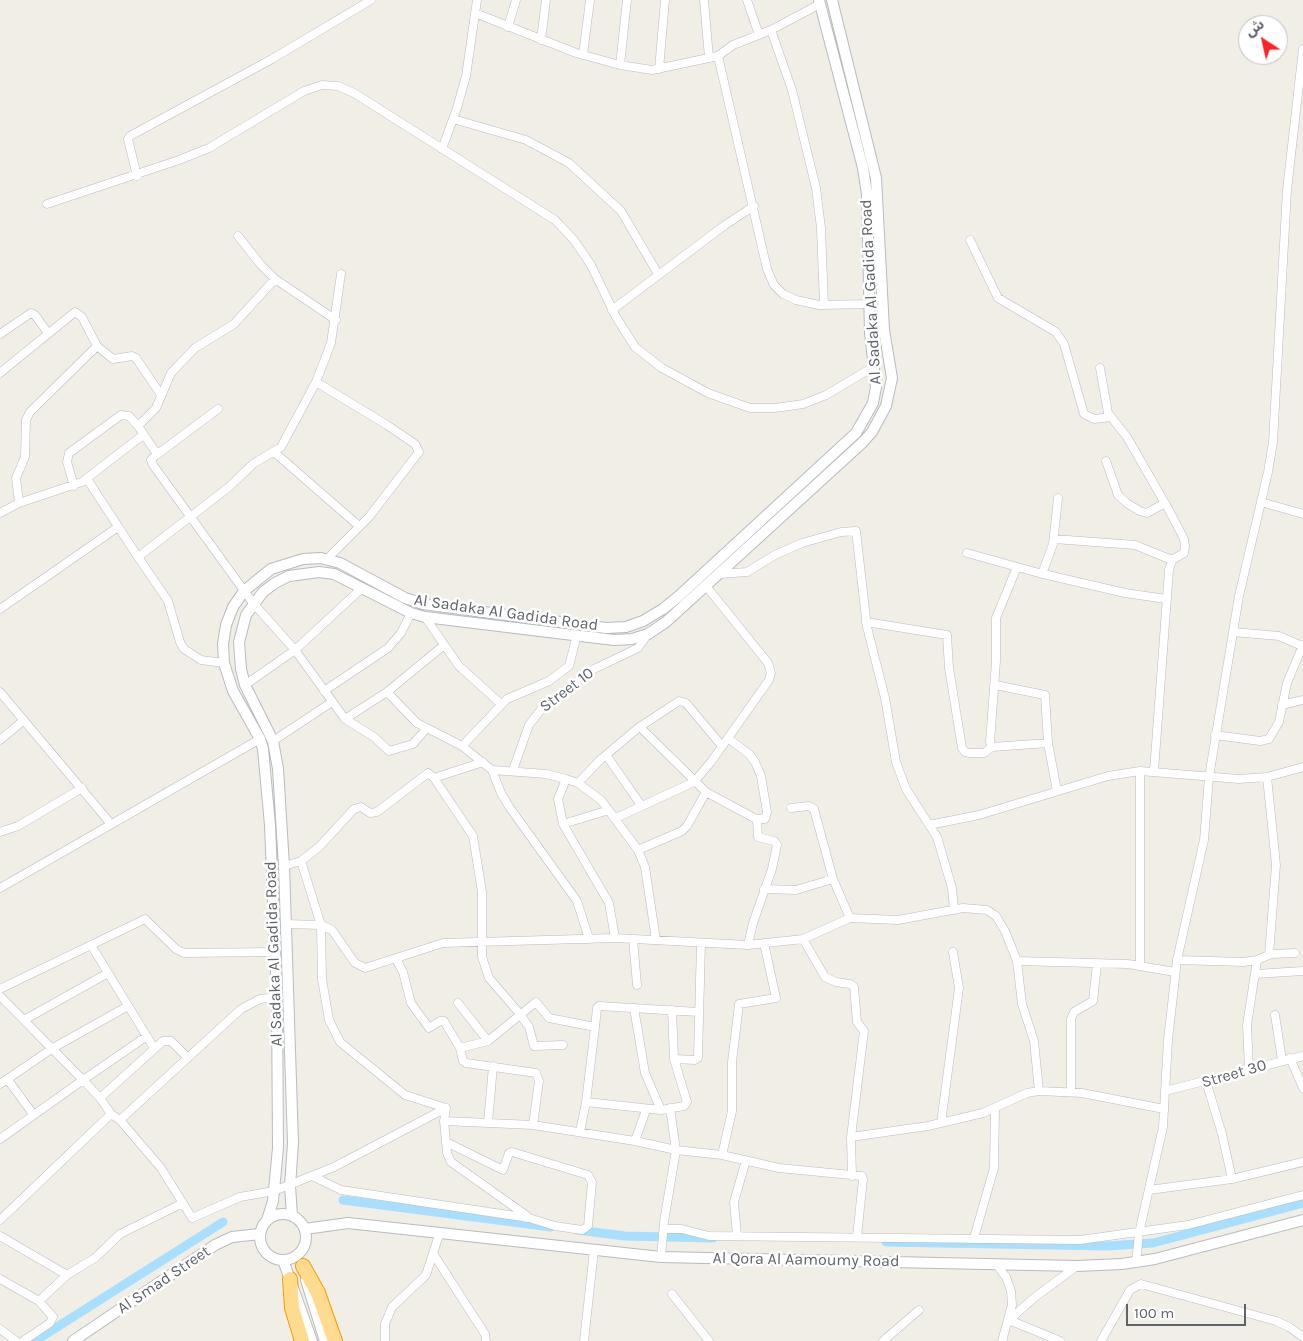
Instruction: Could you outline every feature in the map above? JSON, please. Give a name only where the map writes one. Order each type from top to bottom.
[{"type":"highway","points":[[301,1259],[318,1292],[335,1341]]},
{"type":"highway","points":[[290,1279],[292,1308],[302,1341]]},
{"type":"street","points":[[137,176],[128,140],[130,136],[272,59],[371,0]]},
{"type":"street","points":[[442,149],[466,76],[477,0]]},
{"type":"street","points":[[508,27],[516,0]]},
{"type":"street","points":[[541,40],[546,0]]},
{"type":"street","points":[[583,55],[590,0]]},
{"type":"street","points":[[620,65],[627,0]]},
{"type":"street","points":[[659,69],[664,0]]},
{"type":"street","points":[[704,0],[709,58]]},
{"type":"street","points":[[747,0],[759,35]]},
{"type":"street","points":[[475,13],[583,55],[620,65],[652,70],[718,56],[733,45],[771,30],[820,2],[832,0]]},
{"type":"street","name":"Al Sadaka Al Gadida Road","points":[[267,1220],[274,1191],[278,1148],[277,997],[267,770],[260,739],[232,691],[224,663],[223,644],[226,625],[233,607],[244,591],[271,569],[286,562],[303,559],[327,559],[340,563],[405,598],[423,604],[606,628],[626,627],[643,621],[663,610],[703,582],[720,574],[872,432],[883,413],[890,392],[892,378],[883,304],[876,178],[832,0]]},
{"type":"street","name":"Al Sadaka Al Gadida Road","points":[[292,1215],[290,1186],[293,1144],[286,924],[277,758],[273,741],[245,685],[238,655],[238,642],[243,622],[253,604],[263,592],[289,576],[304,572],[334,574],[410,613],[425,616],[623,640],[648,634],[666,622],[703,582],[856,433],[873,404],[876,387],[870,333],[868,208],[863,168],[820,2]]},
{"type":"street","points":[[771,30],[794,99],[816,188],[821,228],[824,305]]},
{"type":"street","points":[[1136,1260],[1139,1232],[1163,1126],[1168,1040],[1177,960],[1204,840],[1208,777],[1215,735],[1233,632],[1268,472],[1275,422],[1287,190],[1303,49]]},
{"type":"street","points":[[718,56],[767,269],[774,285],[784,294],[796,300],[824,305],[883,304]]},
{"type":"street","points":[[47,204],[137,176],[209,148],[304,91],[322,86],[338,86],[354,93],[555,220],[574,240],[591,265],[612,310],[635,347],[662,368],[708,393],[750,408],[775,408],[803,404],[826,396],[888,357]]},
{"type":"street","points":[[453,119],[526,140],[569,163],[621,211],[658,274]]},
{"type":"street","points":[[612,310],[658,274],[754,206]]},
{"type":"street","points":[[238,236],[275,279],[336,320]]},
{"type":"street","points":[[970,240],[998,298],[1056,332],[1064,344],[1084,414],[1094,419],[1111,417]]},
{"type":"street","points":[[138,557],[229,487],[253,464],[274,452],[286,440],[316,382],[331,343],[336,320],[341,274]]},
{"type":"street","points":[[138,426],[156,408],[171,374],[188,354],[234,324],[275,279]]},
{"type":"street","points":[[0,373],[75,312],[82,317],[97,346],[113,359],[132,356],[136,358],[161,395]]},
{"type":"street","points":[[0,334],[31,313],[35,315],[48,333]]},
{"type":"street","points":[[19,503],[16,478],[25,457],[26,420],[30,412],[97,346]]},
{"type":"street","points":[[1100,368],[1105,403],[1111,417],[1127,437],[1165,503],[1184,539],[1185,546],[1184,552],[1172,560],[1166,599],[1154,771]]},
{"type":"street","points":[[316,382],[387,424],[418,448],[417,456],[360,526],[327,559]]},
{"type":"street","points":[[218,409],[157,454],[152,460],[152,465],[253,604],[295,650],[344,718],[374,737],[389,751],[413,744],[426,729]]},
{"type":"street","points":[[74,486],[67,462],[68,453],[121,415],[129,416],[157,454]]},
{"type":"street","points":[[0,513],[19,503],[74,486],[87,479],[144,435]]},
{"type":"street","points":[[274,452],[360,526]]},
{"type":"street","points":[[1106,461],[1118,495],[1128,504],[1140,512],[1147,513],[1165,503]]},
{"type":"street","points":[[87,479],[168,601],[180,642],[184,648],[201,660],[224,663]]},
{"type":"street","points":[[1042,574],[1054,539],[1058,498]]},
{"type":"street","points":[[1261,502],[1303,514]]},
{"type":"street","points":[[0,609],[118,527]]},
{"type":"street","points":[[720,574],[747,572],[775,555],[802,543],[854,530],[864,593],[866,622],[872,655],[885,698],[896,762],[906,789],[937,837],[952,888],[954,910]]},
{"type":"street","points":[[1054,539],[1135,545],[1172,560]]},
{"type":"street","points":[[967,553],[1042,574],[1125,593],[1166,599]]},
{"type":"street","points":[[334,574],[340,563]]},
{"type":"street","points":[[992,747],[990,736],[995,685],[996,618],[1016,567]]},
{"type":"street","points":[[616,818],[694,782],[712,762],[769,680],[770,668],[703,582]]},
{"type":"street","points":[[232,691],[245,685],[295,650],[362,588]]},
{"type":"street","points":[[324,691],[388,648],[401,633],[410,613]]},
{"type":"street","points":[[425,616],[443,646],[470,678],[501,704]]},
{"type":"street","points":[[866,622],[948,635],[949,668],[962,748],[965,752],[984,752],[992,747],[1048,743]]},
{"type":"street","points":[[1215,735],[1260,740],[1269,739],[1279,722],[1287,683],[1303,645],[1279,636],[1233,632]]},
{"type":"street","name":"Street 10","points":[[513,770],[529,725],[543,707],[594,669],[638,648],[648,634]]},
{"type":"street","points":[[462,746],[501,704],[514,695],[560,674],[569,666],[577,635]]},
{"type":"street","points":[[344,718],[387,692],[443,646]]},
{"type":"street","points":[[995,685],[1045,695],[1048,743],[1057,791]]},
{"type":"street","points":[[0,692],[112,824]]},
{"type":"street","points":[[387,692],[406,714],[426,729],[462,746],[492,770],[501,793],[510,808],[575,896],[590,939]]},
{"type":"street","points":[[1282,705],[1303,700]]},
{"type":"street","points":[[578,783],[606,755],[640,726],[680,701],[683,702],[722,746]]},
{"type":"street","points":[[273,741],[332,702]]},
{"type":"street","points":[[0,740],[24,720]]},
{"type":"street","points":[[640,726],[706,792],[758,820]]},
{"type":"street","points":[[728,738],[749,754],[761,776],[767,816],[758,820]]},
{"type":"street","points":[[0,888],[260,739]]},
{"type":"street","points":[[606,755],[641,805]]},
{"type":"street","points":[[434,778],[483,762]]},
{"type":"street","points":[[929,825],[979,815],[1108,776],[1140,771],[1239,779],[1267,777],[1303,767]]},
{"type":"street","points":[[492,770],[513,770],[546,774],[566,779],[578,783],[601,800],[638,850],[649,884],[656,940]]},
{"type":"street","points":[[1140,771],[1140,966]]},
{"type":"street","points":[[284,866],[301,861],[319,847],[354,809],[361,807],[370,813],[377,812],[428,773],[434,778],[473,836],[482,892],[481,942],[484,967],[489,978],[529,1027],[534,1046],[563,1045]]},
{"type":"street","points":[[1267,777],[1276,865],[1269,955]]},
{"type":"street","points":[[566,779],[558,799],[562,824],[609,903],[615,938]]},
{"type":"street","points":[[0,832],[18,826],[82,788]]},
{"type":"street","points":[[638,850],[682,831],[687,826],[706,792]]},
{"type":"street","points":[[791,808],[809,806],[814,809],[833,879],[850,918]]},
{"type":"street","points":[[562,824],[609,810]]},
{"type":"street","points":[[748,945],[777,845],[774,841],[758,837],[758,820]]},
{"type":"street","points":[[270,825],[282,824]]},
{"type":"street","points":[[301,861],[321,925],[324,1000],[329,1020],[340,1042],[405,1095],[446,1108]]},
{"type":"street","points":[[764,889],[796,890],[833,879]]},
{"type":"street","points":[[274,924],[321,925],[335,934],[355,963],[361,968],[443,942],[615,938],[748,945],[803,939],[850,918],[898,920],[954,910],[980,909],[996,916],[1012,946],[1017,961],[1021,999],[1034,1041],[1039,1091]]},
{"type":"street","points":[[0,989],[145,919],[176,949],[184,953],[275,952]]},
{"type":"street","points":[[633,939],[637,985]]},
{"type":"street","points":[[803,939],[826,977],[833,982],[846,982],[854,987],[857,1022],[864,1031],[851,1138],[852,1176]]},
{"type":"street","points":[[674,1059],[695,1060],[698,1058],[700,943]]},
{"type":"street","points":[[722,1155],[732,1111],[732,1062],[739,1004],[776,998],[764,943]]},
{"type":"street","points":[[90,944],[154,1048]]},
{"type":"street","points":[[940,1123],[949,1076],[959,988],[953,952]]},
{"type":"street","points":[[1177,960],[1216,962],[1257,960],[1269,955],[1295,953]]},
{"type":"street","points":[[396,958],[403,972],[411,1003],[426,1026],[432,1028],[440,1021],[444,1021],[460,1048],[463,1061],[536,1073],[539,1081],[533,1125]]},
{"type":"street","points":[[1249,1069],[1246,1025],[1257,960]]},
{"type":"street","points":[[1017,961],[1140,966],[1176,972]]},
{"type":"street","points":[[1071,1092],[1071,1019],[1074,1012],[1093,1001],[1097,964]]},
{"type":"street","points":[[1256,974],[1303,971]]},
{"type":"street","points":[[24,1020],[108,973]]},
{"type":"street","points":[[0,996],[53,1048],[100,1098],[111,1114],[120,1120],[161,1168],[174,1186],[181,1204],[192,1218],[240,1197],[290,1186],[350,1160],[446,1108]]},
{"type":"street","points":[[120,1120],[250,1003],[260,999],[277,997]]},
{"type":"street","points":[[460,1048],[488,1041],[536,1002],[549,1018],[595,1027]]},
{"type":"street","points":[[458,1003],[488,1041]]},
{"type":"street","points":[[0,1084],[53,1048],[128,1006]]},
{"type":"street","points":[[580,1132],[586,1102],[597,1008],[599,1006],[698,1012]]},
{"type":"street","points":[[634,1008],[645,1073],[661,1110]]},
{"type":"street","points":[[586,1102],[646,1110],[661,1110],[684,1106],[687,1102],[674,1059],[672,1010]]},
{"type":"street","points":[[1275,1015],[1286,1059],[1303,1088]]},
{"type":"street","points":[[0,1139],[33,1114],[147,1036]]},
{"type":"street","points":[[100,1098],[154,1048],[168,1040],[188,1058]]},
{"type":"street","name":"Street 30","points":[[1165,1091],[1303,1056]]},
{"type":"street","points":[[488,1123],[494,1066]]},
{"type":"street","points":[[8,1080],[33,1114]]},
{"type":"street","points":[[1206,1081],[1222,1134],[1232,1179]]},
{"type":"street","points":[[851,1138],[940,1123],[995,1108],[1027,1093],[1039,1091],[1071,1092],[1164,1109]]},
{"type":"street","points":[[446,1108],[444,1121],[448,1157],[456,1166],[529,1218]]},
{"type":"street","points":[[662,1254],[676,1150],[670,1108]]},
{"type":"street","points":[[974,1238],[994,1168],[995,1108]]},
{"type":"street","points":[[635,1141],[646,1110]]},
{"type":"street","points":[[0,1220],[111,1114]]},
{"type":"street","points":[[444,1121],[533,1125],[635,1141],[676,1150],[722,1155],[779,1168],[862,1176],[857,1237]]},
{"type":"street","points":[[312,1176],[341,1190],[529,1218],[555,1226],[585,1229],[588,1226],[591,1179],[588,1175],[512,1152],[509,1153],[503,1170],[446,1142]]},
{"type":"street","points":[[737,1236],[734,1202],[746,1160]]},
{"type":"street","points":[[1149,1190],[1232,1179],[1303,1162]]},
{"type":"street","points":[[664,1231],[682,1229],[709,1236],[1080,1240],[1188,1225],[1303,1195]]},
{"type":"street","points":[[40,1302],[66,1276],[95,1258],[120,1234],[181,1204]]},
{"type":"street","points":[[301,1259],[283,1260],[275,1258],[264,1249],[260,1234],[267,1220],[279,1214],[292,1215],[305,1228],[306,1242],[301,1259],[325,1341]]},
{"type":"street","name":"Al Qora Al Aamoumy Road","points":[[305,1228],[348,1223],[439,1235],[594,1250],[662,1254],[1078,1266],[1136,1260],[1303,1220]]},
{"type":"street","name":"Al Smad Street","points":[[73,1341],[215,1245],[232,1237],[260,1234]]},
{"type":"street","points":[[385,1341],[385,1324],[392,1307],[397,1300],[421,1282],[429,1269],[439,1235]]},
{"type":"street","points":[[0,1236],[66,1276]]},
{"type":"street","points":[[584,1341],[594,1250]]},
{"type":"street","points":[[434,1255],[484,1334],[486,1341]]},
{"type":"street","points":[[283,1260],[312,1341]]},
{"type":"street","points":[[997,1265],[1006,1276],[1011,1290],[1012,1305],[1010,1320],[1002,1341]]},
{"type":"street","points":[[1010,1320],[1035,1297],[1078,1266]]},
{"type":"street","points":[[0,1279],[40,1302],[51,1313],[53,1319],[23,1341]]},
{"type":"street","points":[[1101,1341],[1130,1290],[1141,1284],[1276,1321],[1303,1337]]},
{"type":"street","points":[[672,1294],[709,1341]]},
{"type":"street","points":[[883,1341],[919,1310]]},
{"type":"street","points":[[1010,1320],[1060,1341]]},
{"type":"street","points":[[0,1329],[16,1341]]},
{"type":"waterway","points":[[343,1200],[551,1227]]},
{"type":"waterway","points":[[886,1242],[1107,1246],[1153,1243],[1303,1203]]},
{"type":"waterway","points":[[35,1341],[223,1222]]},
{"type":"waterway","points":[[577,1230],[625,1236],[713,1238]]}]
